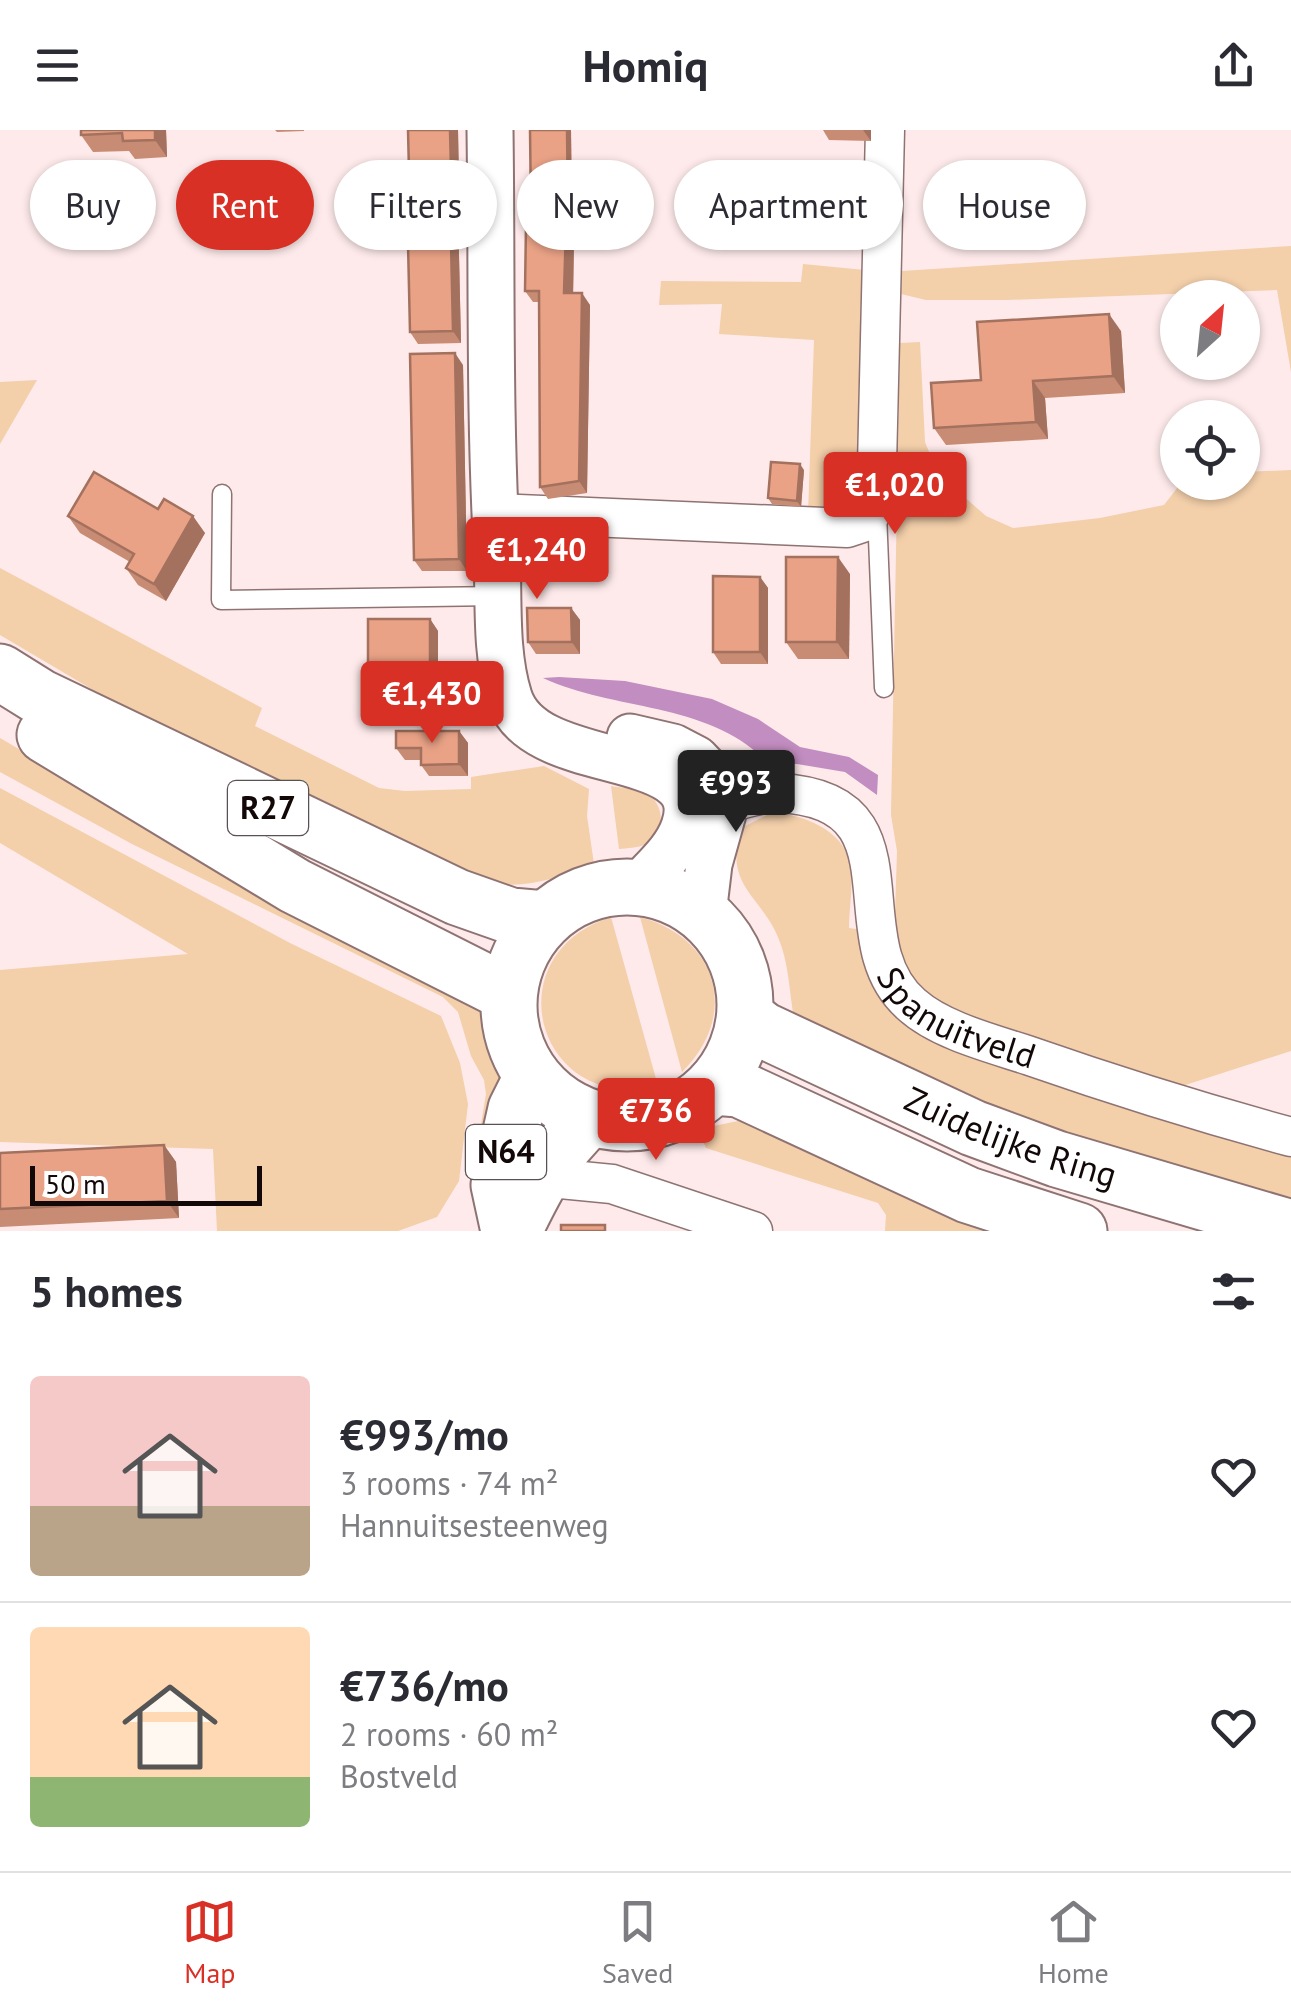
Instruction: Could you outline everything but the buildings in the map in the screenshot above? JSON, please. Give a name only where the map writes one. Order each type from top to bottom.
[{"type":"main road","name":"R27","points":[[0,672],[40,697],[457,897],[511,916],[544,920]]},
{"type":"main road","name":"R27","points":[[0,708],[295,886],[509,994]]},
{"type":"main road","points":[[638,887],[672,896],[703,914],[724,936],[738,963],[746,1017],[734,1058],[713,1087],[692,1104],[656,1120],[616,1123],[590,1118],[558,1102],[532,1077],[518,1052],[510,1023],[509,994],[514,966],[544,920],[572,900],[604,889],[638,887]]},
{"type":"main road","name":"Zuidelijke Ring","points":[[746,1017],[763,1030],[973,1128],[1057,1159],[1291,1228]]},
{"type":"main road","name":"N64","points":[[511,1231],[499,1185],[516,1109],[532,1077]]},
{"type":"main road","name":"Zuidelijke Ring","points":[[713,1087],[739,1089],[968,1195],[1079,1231]]},
{"type":"main road","name":"N64","points":[[511,1231],[558,1149],[590,1118]]},
{"type":"street","points":[[490,130],[494,513],[502,653],[522,691],[550,718],[567,725],[673,746],[696,759],[716,780],[707,804],[708,864],[703,914]]},
{"type":"street","points":[[494,513],[848,528],[862,524],[876,508],[884,130]]},
{"type":"street","name":"Spanuitveld","points":[[707,804],[774,792],[805,796],[839,807],[858,827],[872,867],[876,932],[892,982],[912,1006],[962,1033],[1169,1104],[1291,1137]]},
{"type":"street","points":[[638,887],[707,804]]},
{"type":"street","points":[[540,1177],[612,1184],[754,1231]]},
{"type":"lane","points":[[222,494],[221,600],[499,596]]},
{"type":"lane","points":[[876,508],[884,688]]},
{"type":"shaded area","points":[[1291,246],[1291,372],[1277,290],[1260,291],[1260,280],[1160,280],[1160,294],[926,300],[901,294],[902,271]]},
{"type":"shaded area","points":[[803,264],[875,271],[868,495],[852,507],[808,515],[814,340],[719,334],[722,304],[659,305],[661,281],[801,282]]},
{"type":"shaded area","points":[[920,342],[925,442],[938,474],[986,516],[1013,528],[1100,518],[1164,505],[1168,500],[1260,500],[1260,471],[1291,470],[1291,1051],[1176,1088],[935,1006],[907,974],[894,945],[897,851],[891,815],[900,343]]},
{"type":"shaded area","points":[[37,380],[0,444],[0,382]]},
{"type":"shaded area","points":[[0,568],[262,708],[255,726],[379,788],[471,789],[471,777],[544,766],[589,789],[587,816],[594,864],[524,884],[480,881],[156,727],[0,635]]},
{"type":"shaded area","points":[[543,678],[625,681],[712,699],[758,719],[800,747],[849,757],[878,775],[877,795],[845,772],[769,764],[745,744],[691,718],[571,689]]},
{"type":"shaded area","points":[[0,738],[169,837],[474,995],[506,1084],[479,1158],[484,1080],[471,1056],[458,1012],[443,997],[132,844],[0,772]]},
{"type":"shaded area","points":[[611,786],[644,792],[657,803],[660,827],[652,841],[619,849]]},
{"type":"shaded area","points":[[0,788],[290,943],[441,1016],[460,1063],[468,1104],[459,1181],[437,1217],[398,1231],[217,1231],[213,1149],[0,1142],[0,970],[188,954],[0,843]]},
{"type":"shaded area","points":[[773,812],[820,826],[846,851],[852,878],[849,928],[863,930],[879,980],[1291,1148],[1291,1208],[1067,1150],[794,1019],[782,948],[775,930],[741,880],[737,866],[741,828]]},
{"type":"shaded area","points":[[611,917],[658,1086],[616,1089],[583,1077],[559,1055],[545,1027],[542,995],[551,964],[574,936]]},
{"type":"shaded area","points":[[640,917],[667,927],[688,942],[703,960],[712,981],[715,1003],[711,1027],[700,1050],[682,1072]]},
{"type":"shaded area","points":[[743,1120],[1017,1231],[885,1231],[886,1215],[878,1203],[706,1148],[702,1139],[704,1128]]}]
